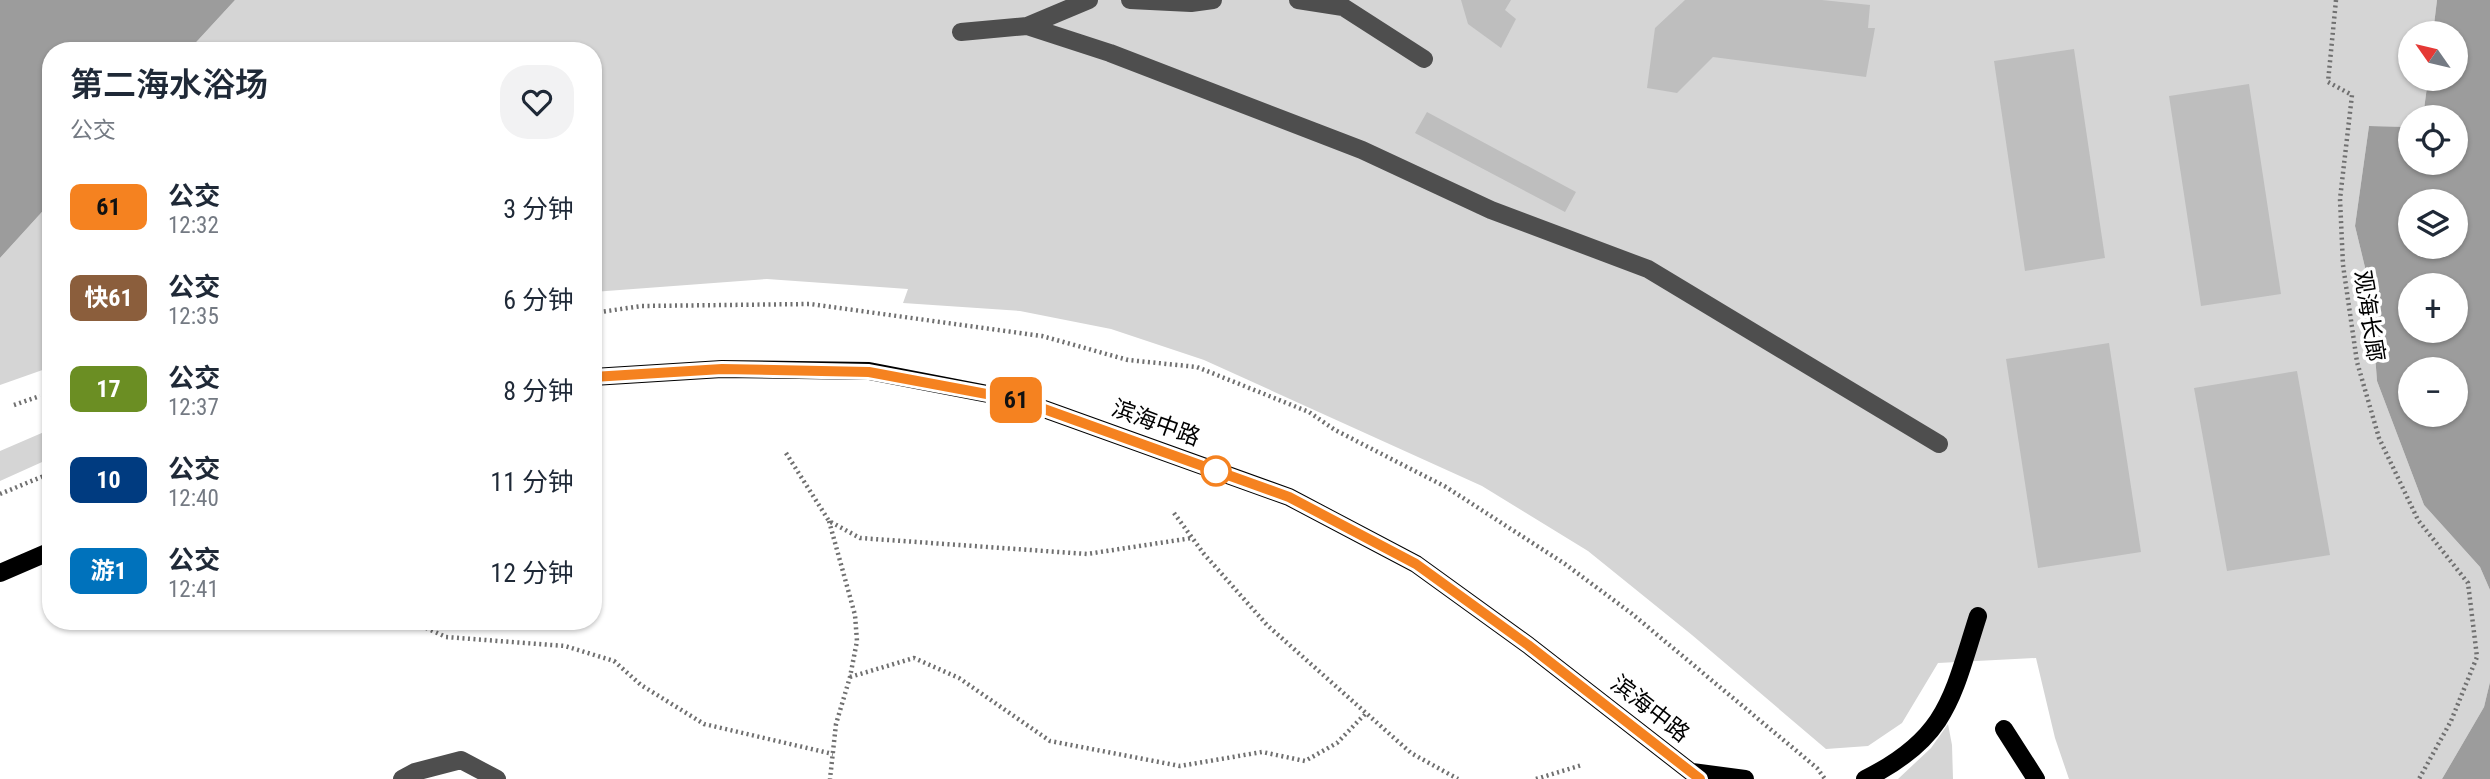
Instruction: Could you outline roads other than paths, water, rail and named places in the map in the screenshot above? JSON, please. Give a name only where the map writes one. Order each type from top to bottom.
[{"type":"main road","name":"滨海中路","points":[[602,376],[722,369],[869,372],[1019,400],[1264,487],[1289,497],[1416,564],[1528,645],[1696,777]]},
{"type":"main road","points":[[0,573],[42,555]]},
{"type":"main road","points":[[1865,779],[1893,765],[1929,735],[1952,698],[1978,616]]},
{"type":"main road","points":[[2004,729],[2036,779]]},
{"type":"main road","points":[[1696,777],[1745,779]]},
{"type":"lane","points":[[961,32],[1027,26],[1089,0]]},
{"type":"lane","points":[[1130,0],[1191,3],[1213,0]]},
{"type":"lane","points":[[1298,0],[1343,7],[1424,59]]},
{"type":"lane","points":[[1027,26],[1110,53],[1362,150],[1490,210],[1648,269],[1939,444]]},
{"type":"lane","points":[[401,779],[415,772],[461,760],[497,779]]}]
